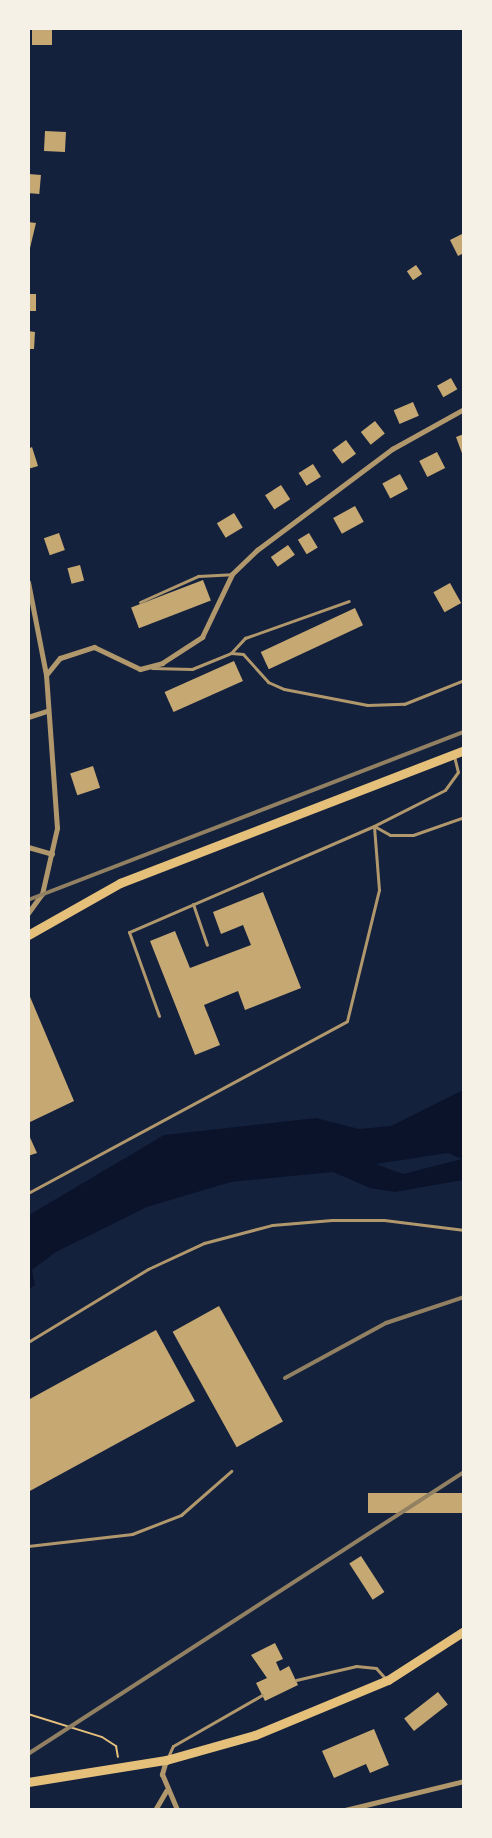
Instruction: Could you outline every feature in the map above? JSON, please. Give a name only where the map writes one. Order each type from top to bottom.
[{"type":"main road","points":[[28,935],[120,883],[464,750]]},
{"type":"main road","points":[[28,1782],[166,1760],[314,1714],[388,1680],[464,1631]]},
{"type":"street","points":[[46,675],[60,658],[78,648],[94,647],[140,669],[202,637],[232,574],[382,456],[464,409]]},
{"type":"street","points":[[28,582],[46,675],[47,711],[58,800],[52,854],[42,894],[28,913]]},
{"type":"street","points":[[28,717],[47,711]]},
{"type":"street","points":[[28,847],[52,854]]},
{"type":"street","points":[[166,1760],[162,1774],[166,1791],[177,1809]]},
{"type":"street","points":[[345,1809],[464,1781]]},
{"type":"street","points":[[155,1809],[166,1791]]},
{"type":"lane","points":[[140,602],[198,576],[232,574]]},
{"type":"lane","points":[[147,667],[192,669],[231,652],[245,638],[349,600]]},
{"type":"lane","points":[[231,652],[243,654],[268,682],[284,689],[367,705],[404,704],[464,680]]},
{"type":"lane","points":[[453,754],[458,772]]},
{"type":"lane","points":[[159,1016],[129,932],[374,826],[446,790],[458,772],[464,771]]},
{"type":"lane","points":[[374,826],[390,835],[413,835],[464,817]]},
{"type":"lane","points":[[28,1193],[323,1038],[347,1020],[379,890],[374,826]]},
{"type":"lane","points":[[193,904],[207,945]]},
{"type":"lane","points":[[28,1342],[148,1269],[204,1243],[272,1225],[332,1220],[384,1220],[464,1230]]},
{"type":"lane","points":[[28,1546],[132,1534],[182,1515],[231,1472]]},
{"type":"lane","points":[[296,1680],[356,1666],[376,1668],[388,1680]]},
{"type":"lane","points":[[166,1760],[173,1746],[262,1695]]},
{"type":"path","points":[[28,1714],[102,1737],[116,1746],[119,1767]]},
{"type":"water","points":[[463,1090],[463,1180],[395,1192],[370,1188],[333,1172],[231,1182],[147,1207],[56,1252],[32,1270],[35,1285],[29,1289],[29,1215],[164,1135],[316,1118],[359,1129],[391,1126]],"holes":[[[448,1153],[462,1159],[403,1174],[376,1164]]]},
{"type":"building","points":[[32,28],[52,28],[52,45],[32,45]]},
{"type":"building","points":[[45,131],[66,132],[65,152],[44,151]]},
{"type":"building","points":[[29,174],[41,175],[39,194],[28,193]]},
{"type":"building","points":[[28,222],[36,223],[30,248],[28,248]]},
{"type":"building","points":[[464,233],[464,253],[458,256],[450,240]]},
{"type":"building","points":[[416,265],[422,274],[413,280],[407,271]]},
{"type":"building","points":[[28,294],[36,294],[36,311],[28,311]]},
{"type":"building","points":[[28,331],[35,332],[34,349],[28,349]]},
{"type":"building","points":[[451,378],[457,389],[443,397],[437,386]]},
{"type":"building","points":[[413,402],[419,416],[400,424],[394,410]]},
{"type":"building","points":[[375,421],[385,434],[371,445],[361,432]]},
{"type":"building","points":[[464,434],[464,456],[463,456],[456,437]]},
{"type":"building","points":[[346,440],[356,454],[342,464],[332,450]]},
{"type":"building","points":[[32,447],[38,466],[28,469],[28,449]]},
{"type":"building","points":[[437,452],[445,468],[427,477],[419,461]]},
{"type":"building","points":[[313,464],[321,477],[307,486],[299,473]]},
{"type":"building","points":[[400,474],[408,489],[390,498],[382,483]]},
{"type":"building","points":[[281,485],[290,499],[274,510],[265,495]]},
{"type":"building","points":[[355,506],[364,522],[342,534],[333,518]]},
{"type":"building","points":[[234,513],[243,528],[226,538],[217,523]]},
{"type":"building","points":[[59,533],[65,550],[50,555],[44,538]]},
{"type":"building","points":[[309,533],[318,548],[307,554],[298,540]]},
{"type":"building","points":[[288,545],[295,555],[278,567],[271,557]]},
{"type":"building","points":[[80,565],[84,580],[72,584],[67,568]]},
{"type":"building","points":[[203,580],[211,601],[139,628],[131,608]]},
{"type":"building","points":[[450,583],[461,603],[445,612],[433,592]]},
{"type":"building","points":[[355,608],[363,625],[269,669],[261,652]]},
{"type":"building","points":[[234,661],[243,681],[174,712],[165,692]]},
{"type":"building","points":[[93,766],[100,788],[77,795],[70,773]]},
{"type":"building","points":[[263,892],[301,988],[245,1010],[238,991],[204,1005],[220,1045],[195,1055],[150,941],[175,931],[190,968],[251,945],[243,925],[221,934],[213,912]]},
{"type":"building","points":[[28,992],[74,1101],[28,1123]]},
{"type":"building","points":[[28,1133],[37,1153],[28,1156]]},
{"type":"building","points":[[219,1306],[283,1421],[237,1447],[173,1332]]},
{"type":"building","points":[[156,1330],[195,1401],[28,1492],[28,1400]]},
{"type":"building","points":[[368,1493],[464,1493],[464,1513],[368,1513]]},
{"type":"building","points":[[361,1556],[384,1592],[373,1600],[349,1564]]},
{"type":"building","points":[[275,1643],[283,1659],[276,1662],[280,1671],[289,1666],[298,1685],[265,1701],[256,1683],[267,1678],[251,1655]]},
{"type":"building","points":[[438,1692],[448,1705],[414,1731],[404,1718]]},
{"type":"building","points":[[374,1729],[389,1765],[370,1773],[366,1764],[334,1778],[322,1751]]},
{"type":"railway","points":[[28,900],[464,732]]},
{"type":"railway","points":[[285,1378],[386,1323],[464,1297]]},
{"type":"railway","points":[[28,1754],[464,1472]]}]
